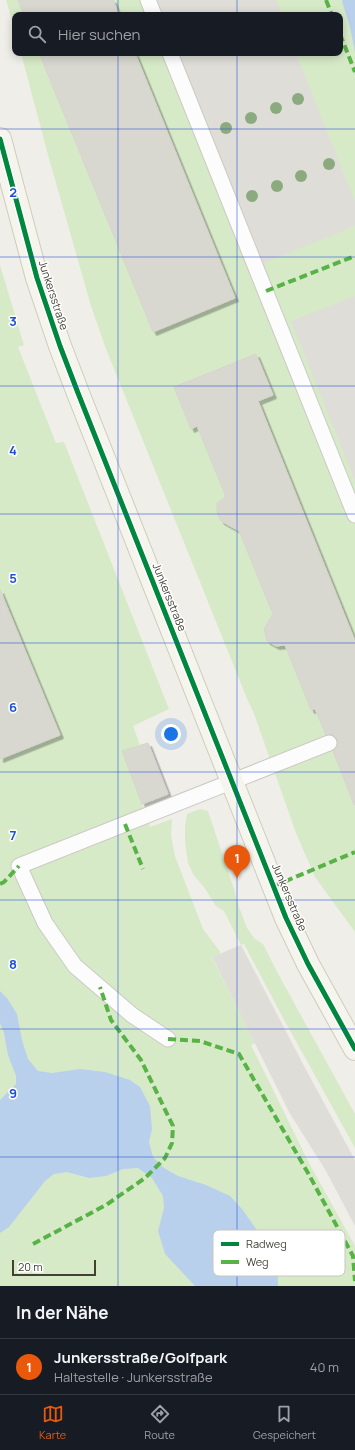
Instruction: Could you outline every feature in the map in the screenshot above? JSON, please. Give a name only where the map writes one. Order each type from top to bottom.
[{"type":"main road","name":"Junkersstraße","points":[[0,139],[37,278],[60,346],[286,918],[308,964],[355,1048]]},
{"type":"lane","points":[[148,0],[153,12]]},
{"type":"lane","points":[[171,56],[355,515]]},
{"type":"lane","points":[[168,1039],[132,1015],[75,966],[45,923],[19,866],[329,743]]},
{"type":"green space","points":[[6,0],[355,0],[355,932],[315,877],[296,833],[253,711],[106,349],[91,306],[22,56],[343,56],[343,12],[12,12],[12,21]]},
{"type":"green space","points":[[0,265],[24,345],[18,347],[56,443],[64,442],[169,709],[133,726],[140,745],[148,743],[168,794],[142,804],[150,827],[172,819],[171,835],[175,856],[203,929],[221,953],[212,958],[255,1043],[251,1045],[308,1161],[355,1246],[355,1286],[0,1286]]},
{"type":"green space","points":[[200,809],[208,811],[247,928],[255,939],[263,944],[355,1114],[355,1148],[244,944],[241,945],[224,911],[216,906],[206,890],[193,874],[188,863],[185,841],[185,826],[187,814]]},
{"type":"shaded area","points":[[148,0],[276,0],[281,12],[153,12]]},
{"type":"shaded area","points":[[171,56],[297,56],[355,202],[355,226],[256,266]]},
{"type":"shaded area","points":[[355,296],[355,481],[291,321]]},
{"type":"shaded area","points":[[241,945],[355,1160],[355,1226],[326,1171],[289,1112],[212,957]]},
{"type":"water","points":[[342,0],[355,0],[355,52],[349,23]]},
{"type":"water","points":[[0,991],[7,998],[17,1014],[22,1040],[28,1059],[38,1071],[52,1073],[80,1069],[105,1072],[130,1080],[140,1087],[150,1106],[152,1129],[149,1142],[153,1157],[164,1168],[178,1176],[206,1185],[230,1196],[242,1209],[257,1230],[213,1230],[213,1276],[278,1276],[278,1286],[195,1286],[165,1254],[158,1231],[164,1208],[163,1196],[152,1178],[138,1168],[123,1169],[106,1176],[89,1178],[67,1172],[54,1174],[45,1181],[9,1227],[0,1233],[0,1100],[16,1084],[16,1076],[8,1055],[4,1033],[0,1023]]},
{"type":"building","points":[[18,0],[113,0],[118,12],[23,12]]},
{"type":"building","points":[[40,56],[136,56],[235,298],[153,332]]},
{"type":"building","points":[[256,354],[273,395],[258,401],[355,641],[354,805],[333,751],[338,745],[337,739],[331,734],[326,735],[315,709],[311,710],[285,645],[276,646],[267,641],[264,629],[273,614],[239,531],[221,521],[217,513],[217,503],[226,497],[197,426],[191,429],[174,387]]},
{"type":"building","points":[[0,590],[60,735],[0,759]]},
{"type":"building","points":[[148,743],[168,794],[142,804],[122,751]]},
{"type":"marked path","points":[[326,0],[331,12]]},
{"type":"marked path","points":[[343,42],[355,72]]},
{"type":"marked path","points":[[266,291],[355,256]]},
{"type":"marked path","points":[[125,824],[143,869]]},
{"type":"marked path","points":[[274,886],[355,852]]},
{"type":"marked path","points":[[0,884],[4,882],[19,866]]},
{"type":"marked path","points":[[33,1244],[106,1205],[145,1178],[165,1158],[172,1143],[173,1126],[141,1060],[111,1020],[100,987]]},
{"type":"marked path","points":[[168,1039],[200,1041],[239,1054],[308,1173],[339,1230]]},
{"type":"marked path","points":[[345,1241],[353,1256],[355,1281]]},
{"type":"cycle path","points":[[0,139],[37,278],[78,393],[286,918],[308,964],[355,1049]]},
{"type":"place","name":"Junkersstraße/Golfpark","points":[[237,878]]}]
